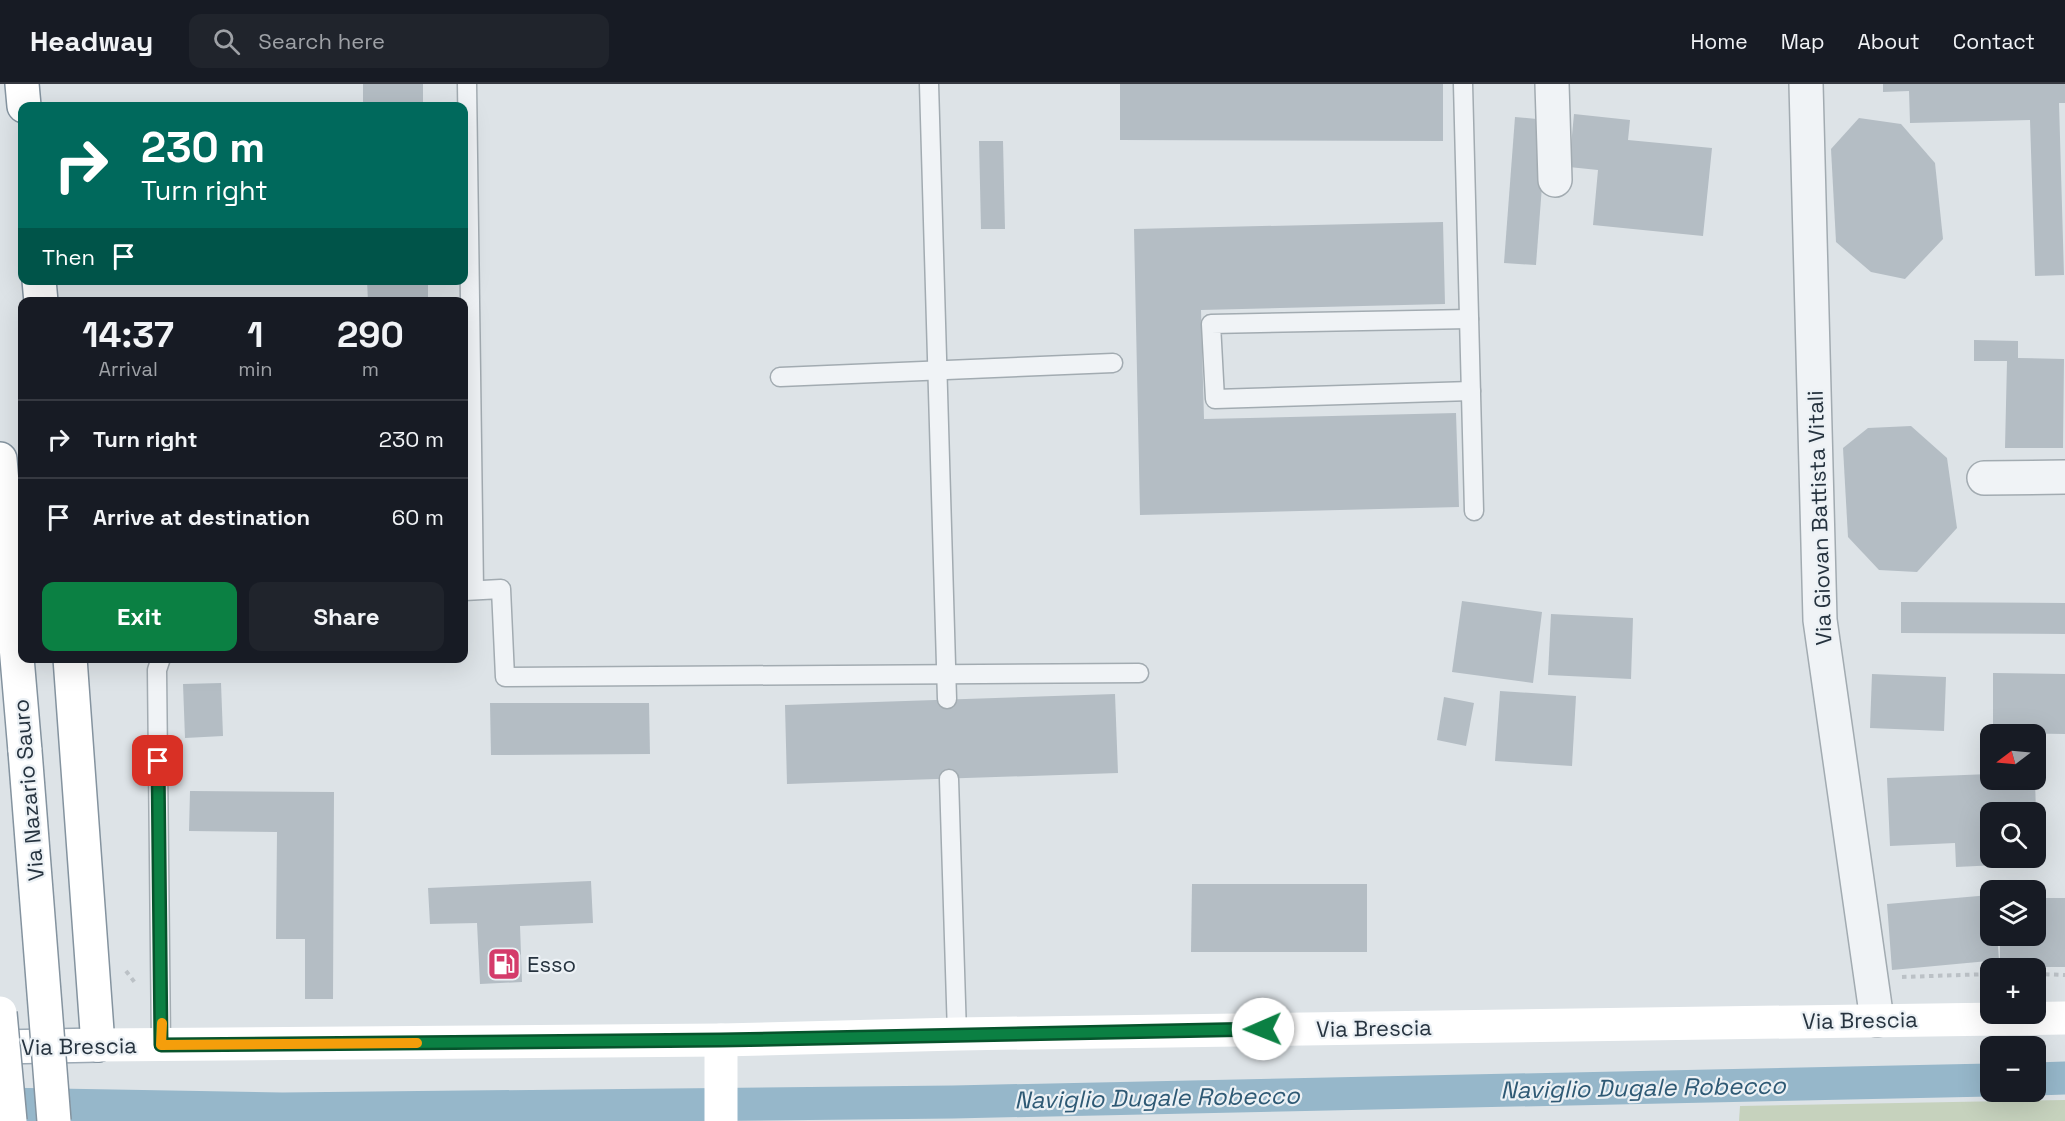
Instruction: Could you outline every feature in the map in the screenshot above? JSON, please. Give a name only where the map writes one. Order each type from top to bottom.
[{"type":"main road","points":[[22,84],[24,102]]},
{"type":"main road","name":"Via Nazario Sauro","points":[[0,459],[18,661]]},
{"type":"main road","name":"Via Nazario Sauro","points":[[18,663],[54,1121]]},
{"type":"main road","points":[[70,663],[98,1045]]},
{"type":"main road","points":[[0,1013],[10,1121]]},
{"type":"main road","name":"Via Brescia","points":[[0,1047],[721,1040],[957,1034],[2065,1018]]},
{"type":"main road","points":[[721,1040],[722,1121]]},
{"type":"street","points":[[1552,84],[1555,180]]},
{"type":"street","name":"Via Giovan Battista Vitali","points":[[1806,84],[1820,620],[1877,1020]]},
{"type":"street","points":[[1984,478],[2065,477]]},
{"type":"lane","points":[[467,84],[467,102]]},
{"type":"lane","points":[[929,84],[947,699]]},
{"type":"lane","points":[[1463,84],[1474,511]]},
{"type":"lane","points":[[1469,319],[1212,324],[1215,399],[1471,391]]},
{"type":"lane","points":[[468,337],[469,590],[501,589],[505,677],[1139,673]]},
{"type":"lane","points":[[780,377],[1113,363]]},
{"type":"lane","points":[[159,663],[157,670],[161,1045]]},
{"type":"lane","points":[[949,779],[957,1034]]},
{"type":"path","points":[[2046,975],[2065,975]]},
{"type":"green space","points":[[2065,1100],[2065,1121],[1739,1121],[1740,1106]]},
{"type":"building","points":[[363,84],[423,84],[423,102],[363,102]]},
{"type":"building","points":[[1120,84],[1443,84],[1443,141],[1120,140]]},
{"type":"building","points":[[1883,84],[2065,84],[2065,103],[2059,103],[2064,275],[2035,276],[2030,120],[1910,123],[1909,91],[1883,92]]},
{"type":"building","points":[[1574,114],[1630,120],[1628,140],[1712,148],[1703,236],[1593,225],[1598,170],[1569,167]]},
{"type":"building","points":[[1515,117],[1547,120],[1536,265],[1504,263]]},
{"type":"building","points":[[1859,118],[1901,124],[1935,163],[1943,239],[1905,279],[1871,272],[1836,242],[1831,149]]},
{"type":"building","points":[[979,141],[1003,141],[1005,229],[981,229]]},
{"type":"building","points":[[1443,222],[1445,304],[1201,310],[1204,419],[1456,413],[1459,507],[1140,515],[1134,229]]},
{"type":"building","points":[[367,285],[428,285],[428,297],[368,297]]},
{"type":"building","points":[[1974,340],[2018,341],[2018,358],[2064,359],[2063,448],[2005,448],[2007,361],[1974,361]]},
{"type":"building","points":[[1911,426],[1947,458],[1957,528],[1917,572],[1879,570],[1848,537],[1843,448],[1868,428]]},
{"type":"building","points":[[1462,601],[1542,612],[1533,683],[1452,672]]},
{"type":"building","points":[[1901,602],[2065,603],[2065,634],[1901,633]]},
{"type":"building","points":[[1551,614],[1633,618],[1631,679],[1548,675]]},
{"type":"building","points":[[1993,673],[2065,674],[2065,734],[2046,734],[2046,724],[1993,724]]},
{"type":"building","points":[[1872,674],[1946,677],[1944,731],[1870,728]]},
{"type":"building","points":[[221,683],[223,736],[185,738],[183,684]]},
{"type":"building","points":[[1500,691],[1576,696],[1572,766],[1495,761]]},
{"type":"building","points":[[1115,694],[1118,773],[787,784],[785,705]]},
{"type":"building","points":[[1444,697],[1474,703],[1466,746],[1437,740]]},
{"type":"building","points":[[490,703],[649,703],[650,754],[491,755]]},
{"type":"building","points":[[1980,774],[1980,790],[2035,790],[2036,802],[1980,802],[1980,866],[1956,867],[1955,843],[1890,846],[1887,778]]},
{"type":"building","points":[[190,791],[334,792],[333,999],[305,999],[305,939],[276,939],[277,832],[189,831]]},
{"type":"building","points":[[591,881],[593,923],[520,926],[522,982],[480,984],[477,923],[430,924],[428,888]]},
{"type":"building","points":[[1192,884],[1367,884],[1367,952],[1191,952]]},
{"type":"building","points":[[1980,896],[1980,946],[1998,946],[1999,958],[1980,958],[1980,962],[1892,970],[1887,904]]},
{"type":"building","points":[[2046,898],[2065,898],[2065,967],[2046,967],[2046,958],[2000,958],[2000,946],[2046,946]]},
{"type":"waterway","name":"Naviglio Dugale Robecco","points":[[2046,1079],[2065,1078]]},
{"type":"waterway","name":"Naviglio Dugale Robecco","points":[[0,1104],[282,1109],[953,1102],[1980,1080]]},
{"type":"slow traffic","points":[[162,1023],[161,1045],[417,1043]]},
{"type":"place","name":"Esso","points":[[504,964]]},
{"type":"route","points":[[158,761],[161,1045],[721,1040],[1263,1029]]}]
